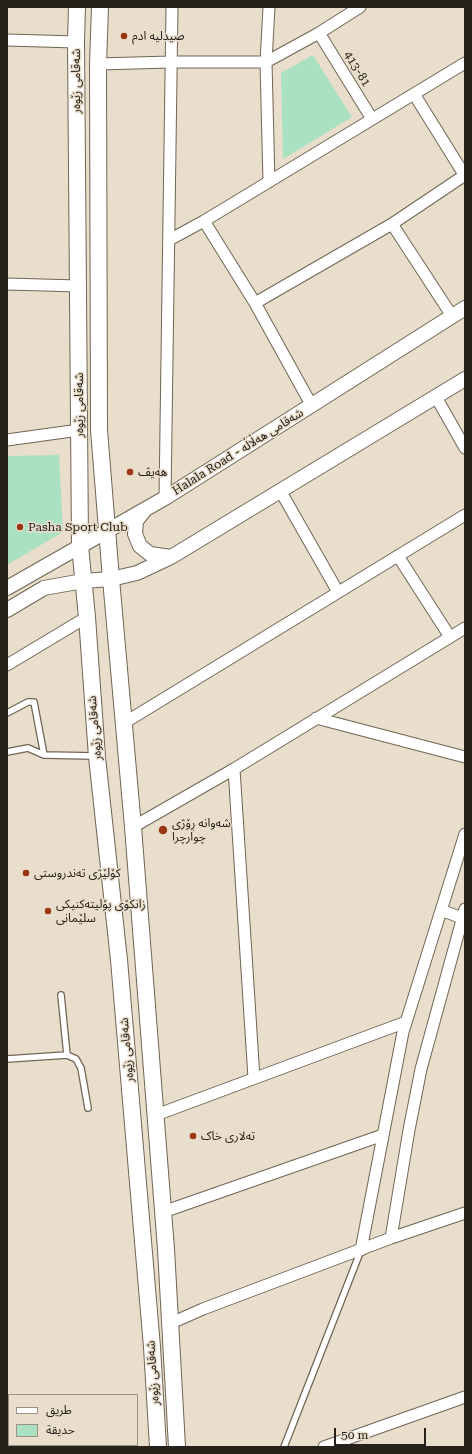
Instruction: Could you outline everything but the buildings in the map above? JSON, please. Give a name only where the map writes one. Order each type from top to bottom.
[{"type":"main road","name":"شەقامی زێوەر","points":[[77,7],[80,546],[82,581],[87,617],[97,757],[119,960],[153,1363],[158,1447]]},
{"type":"main road","name":"شەقامی زێوەر","points":[[100,7],[98,64],[99,430],[110,579],[133,826],[156,1115],[177,1447]]},
{"type":"main road","points":[[153,1363],[172,1360]]},
{"type":"street","points":[[165,498],[172,7]]},
{"type":"street","points":[[269,7],[266,62],[269,182]]},
{"type":"street","points":[[98,64],[266,62],[319,33],[360,7]]},
{"type":"street","name":"413-81","points":[[319,33],[372,119]]},
{"type":"street","points":[[7,40],[76,42]]},
{"type":"street","points":[[169,240],[204,221],[465,63]]},
{"type":"street","points":[[255,303],[392,224],[465,176],[414,94]]},
{"type":"street","points":[[204,221],[255,303],[312,406]]},
{"type":"street","points":[[392,224],[452,316]]},
{"type":"street","points":[[7,284],[78,286]]},
{"type":"street","name":"Halala Road - شەقامی هەڵاڵە","points":[[7,588],[165,498],[465,308]]},
{"type":"street","points":[[7,610],[44,588],[82,581],[110,579],[137,573],[171,558],[465,379]]},
{"type":"street","points":[[436,397],[465,448]]},
{"type":"street","points":[[7,440],[79,430]]},
{"type":"street","points":[[280,492],[338,592]]},
{"type":"street","points":[[144,510],[136,521],[135,534],[140,546],[150,554],[171,558]]},
{"type":"street","points":[[124,724],[465,515]]},
{"type":"street","points":[[398,556],[450,637]]},
{"type":"street","points":[[7,665],[87,617]]},
{"type":"street","points":[[133,826],[234,769],[465,628]]},
{"type":"street","points":[[316,718],[465,757]]},
{"type":"street","points":[[234,769],[254,1078]]},
{"type":"street","points":[[361,1250],[403,1032],[465,834]]},
{"type":"street","points":[[391,1238],[421,1069],[464,913],[441,910]]},
{"type":"street","points":[[156,1115],[406,1022]]},
{"type":"street","points":[[163,1212],[383,1134]]},
{"type":"street","points":[[169,1324],[203,1309],[391,1238],[465,1213]]},
{"type":"street","points":[[326,1447],[465,1397]]},
{"type":"lane","points":[[7,713],[28,702],[34,702],[44,754]]},
{"type":"lane","points":[[7,752],[28,748],[44,754],[97,757]]},
{"type":"lane","points":[[61,994],[67,1055]]},
{"type":"lane","points":[[7,1059],[67,1055],[76,1059],[81,1068],[88,1108]]},
{"type":"lane","points":[[284,1447],[361,1250]]},
{"type":"green space","points":[[313,55],[352,117],[283,159],[281,73]]},
{"type":"green space","points":[[59,455],[63,532],[7,565],[7,456]]},
{"type":"place","name":"صیدلیە ادم","points":[[124,36]]},
{"type":"place","name":"ھەیڤ","points":[[130,472]]},
{"type":"place","name":"Pasha Sport Club","points":[[20,527]]},
{"type":"place","name":"شەوانە ڕۆژی چوارچرا","points":[[163,830]]},
{"type":"place","name":"کۆلێژی تەندروستی","points":[[26,873]]},
{"type":"place","name":"زانکۆی پۆلیتەکنیکی سلێمانی","points":[[48,911]]},
{"type":"place","name":"تەلاری خاک","points":[[193,1136]]}]
